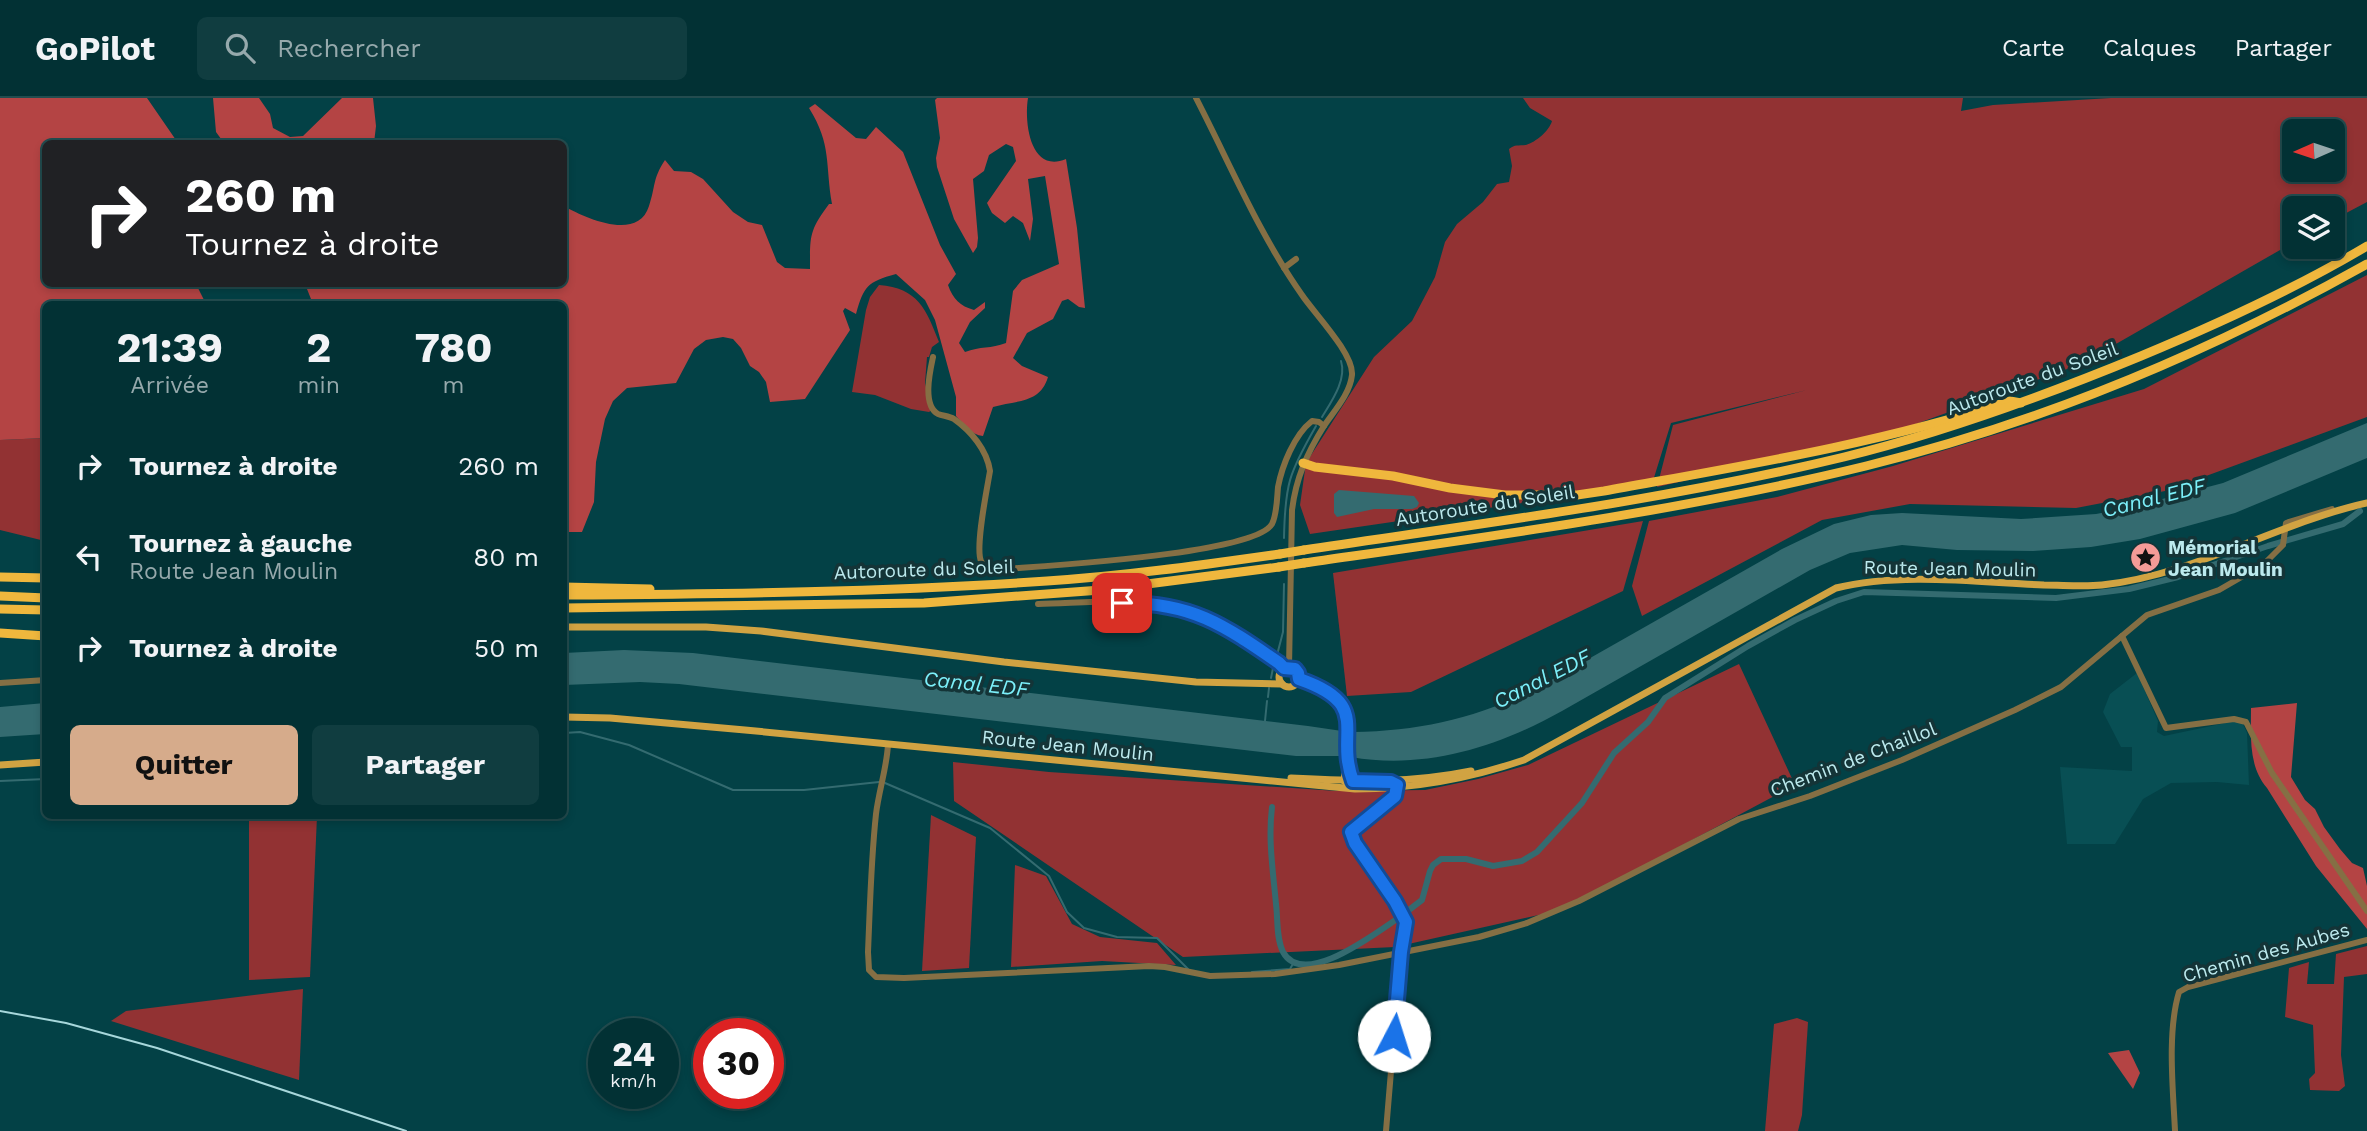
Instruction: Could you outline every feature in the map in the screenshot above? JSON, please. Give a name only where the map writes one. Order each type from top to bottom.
[{"type":"highway","name":"Autoroute du Soleil","points":[[567,596],[1046,581],[1171,569],[1610,503],[1740,480],[1943,430],[2023,403],[2190,336],[2367,246]]},
{"type":"highway","name":"Autoroute du Soleil","points":[[567,608],[924,603],[1101,590],[1611,519],[1716,499],[1868,466],[2018,421],[2198,350],[2367,264]]},
{"type":"highway","points":[[1303,463],[1476,492],[1577,495],[1793,457],[1892,435],[2010,401],[2023,403]]},
{"type":"highway","points":[[0,577],[42,578]]},
{"type":"highway","points":[[567,587],[722,593]]},
{"type":"highway","points":[[0,596],[42,598]]},
{"type":"highway","points":[[0,609],[42,610]]},
{"type":"highway","points":[[0,633],[42,636]]},
{"type":"main road","name":"Route Jean Moulin","points":[[567,717],[610,718],[1309,784],[1438,784],[1488,773],[1524,760],[1836,587],[1874,580],[2099,586],[2136,581],[2284,538],[2353,506],[2367,503]]},
{"type":"main road","points":[[567,628],[706,627],[761,631],[1004,662],[1196,682],[1280,681],[1287,687],[1293,687],[1299,679]]},
{"type":"main road","points":[[1280,681],[1287,668],[1297,671],[1299,679]]},
{"type":"main road","points":[[1216,774],[1350,784],[1346,760],[1349,730],[1346,712],[1337,701],[1299,679]]},
{"type":"main road","name":"Route Jean Moulin","points":[[1395,785],[1484,769],[1561,741]]},
{"type":"main road","points":[[0,765],[42,762]]},
{"type":"street","points":[[1196,98],[1260,229],[1352,366],[1349,387],[1303,463],[1294,492],[1287,668]]},
{"type":"street","points":[[1284,268],[1296,259]]},
{"type":"street","points":[[933,357],[928,383],[933,408],[939,414],[953,419],[984,449],[988,460],[990,471],[979,549],[982,564],[987,569],[1192,550],[1258,535],[1273,522],[1281,474],[1301,433],[1312,421],[1324,426]]},
{"type":"street","name":"Chemin de Chaillol","points":[[888,744],[876,814],[867,952],[869,970],[876,976],[904,978],[1149,966],[1210,976],[1242,977],[1313,970],[1479,937],[1541,918],[1739,819],[1850,781],[1989,723],[2061,687],[2147,615],[2232,583],[2264,564],[2284,538]]},
{"type":"street","points":[[1038,604],[1142,603],[1177,607],[1228,629],[1287,668]]},
{"type":"street","points":[[2122,636],[2166,729],[2234,719],[2246,722],[2272,773],[2367,911]]},
{"type":"street","points":[[0,683],[42,680]]},
{"type":"street","points":[[1386,1131],[1401,952],[1407,926],[1402,912],[1355,843],[1351,832],[1395,796],[1395,785]]},
{"type":"street","name":"Chemin des Aubes","points":[[2175,1131],[2173,1040],[2179,992],[2367,940]]},
{"type":"shaded area","points":[[0,98],[147,98],[176,140],[42,140],[42,287],[198,287],[204,301],[42,301],[42,438],[0,440]]},
{"type":"shaded area","points":[[213,98],[259,98],[270,114],[273,128],[290,137],[303,136],[342,98],[373,98],[374,140],[222,140],[216,132]]},
{"type":"shaded area","points":[[1028,98],[1027,120],[1037,153],[1054,162],[1066,159],[1077,228],[1085,308],[1068,299],[1062,301],[1053,319],[1027,333],[1013,358],[1022,366],[1048,377],[1044,386],[1033,397],[993,407],[983,436],[964,426],[956,416],[956,397],[935,320],[925,300],[896,274],[868,286],[856,314],[845,308],[843,311],[850,330],[805,399],[770,402],[766,382],[759,372],[750,366],[733,339],[723,337],[706,340],[694,349],[676,383],[627,388],[613,401],[605,419],[596,462],[594,502],[582,532],[567,532],[567,301],[312,301],[306,287],[567,287],[567,207],[597,221],[623,225],[634,223],[643,217],[649,206],[656,178],[665,160],[674,171],[691,172],[703,179],[733,212],[748,222],[762,225],[777,262],[785,268],[810,269],[814,228],[829,204],[832,204],[825,144],[809,108],[815,104],[856,138],[866,139],[876,127],[903,152],[940,245],[956,274],[948,285],[952,294],[961,304],[974,310],[985,302],[985,308],[970,322],[959,343],[965,352],[1001,345],[1006,343],[1013,291],[1022,280],[1059,264],[1045,176],[1028,179],[1033,219],[1030,241],[1023,223],[1013,216],[1005,223],[992,213],[987,203],[1016,161],[1013,147],[1006,144],[989,155],[984,171],[973,179],[978,238],[973,253],[954,219],[937,167],[940,138],[935,100]]},
{"type":"shaded area","points":[[1523,98],[1963,98],[1961,111],[1993,105],[2111,98],[2367,98],[2367,202],[2345,214],[2345,196],[2282,196],[2282,249],[2081,364],[1883,436],[1657,487],[1673,425],[1807,390],[1671,423],[1652,484],[1310,534],[1300,505],[1306,463],[1374,357],[1412,321],[1435,277],[1445,242],[1457,224],[1483,202],[1497,184],[1509,182],[1512,166],[1509,149],[1530,144],[1542,136],[1552,121],[1530,108]]},
{"type":"shaded area","points":[[2367,275],[2367,417],[2165,491],[2076,508],[1910,504],[1822,520],[1642,616],[1632,586],[1649,521],[1777,497],[1893,466],[2144,389]]},
{"type":"shaded area","points":[[879,285],[903,291],[919,302],[939,342],[932,347],[927,357],[925,383],[932,410],[929,412],[911,409],[875,395],[852,392],[866,310],[870,297]]},
{"type":"shaded area","name":"Canal EDF","points":[[2367,423],[2367,458],[2235,513],[2140,539],[2091,547],[2033,551],[1957,550],[1902,545],[1850,553],[1810,570],[1562,711],[1512,735],[1487,745],[1433,758],[1379,760],[1351,757],[1353,732],[1445,722],[1510,701],[1782,549],[1834,524],[1871,515],[1902,513],[2021,519],[2096,514],[2128,508],[2223,483]]},
{"type":"shaded area","points":[[42,438],[42,540],[0,530],[0,440]]},
{"type":"shaded area","points":[[1339,490],[1414,496],[1419,503],[1412,509],[1374,509],[1337,517],[1334,513],[1334,494]]},
{"type":"shaded area","points":[[1643,521],[1623,591],[1411,692],[1347,696],[1333,573]]},
{"type":"shaded area","name":"Canal EDF","points":[[624,650],[693,653],[1308,726],[1342,731],[1341,756],[1296,756],[679,684],[640,682],[567,685],[567,653]]},
{"type":"shaded area","points":[[1739,664],[1795,785],[1561,910],[1395,947],[1183,957],[954,801],[953,762],[1049,772],[1337,791],[1425,790],[1528,765]]},
{"type":"shaded area","points":[[2137,673],[2158,721],[2157,732],[2164,736],[2235,721],[2243,724],[2247,733],[2249,785],[2217,782],[2171,783],[2143,799],[2115,844],[2067,844],[2060,767],[2132,771],[2132,747],[2121,747],[2103,712],[2110,694]]},
{"type":"shaded area","points":[[42,703],[42,734],[0,737],[0,707]]},
{"type":"shaded area","points":[[2297,703],[2291,777],[2340,849],[2352,863],[2363,868],[2367,886],[2367,929],[2316,866],[2256,770],[2252,750],[2251,708]]},
{"type":"shaded area","points":[[931,815],[976,837],[969,968],[922,971]]},
{"type":"shaded area","points":[[249,819],[317,819],[310,977],[249,980]]},
{"type":"shaded area","points":[[1015,865],[1046,876],[1072,924],[1100,937],[1157,943],[1176,965],[1102,961],[1011,967]]},
{"type":"shaded area","points":[[2367,946],[2367,974],[2344,977],[2341,1055],[2345,1086],[2339,1091],[2310,1090],[2309,1079],[2315,1073],[2313,1025],[2285,1017],[2289,968],[2309,962],[2307,984],[2334,984],[2336,954]]},
{"type":"shaded area","points":[[303,989],[299,1080],[111,1021],[126,1011]]},
{"type":"shaded area","points":[[1797,1018],[1808,1022],[1802,1115],[1798,1131],[1765,1131],[1774,1024]]},
{"type":"shaded area","points":[[2129,1050],[2140,1073],[2133,1089],[2108,1053]]},
{"type":"waterway","points":[[1322,417],[1340,383],[1341,361]]},
{"type":"waterway","points":[[1284,538],[1290,479],[1316,426]]},
{"type":"waterway","points":[[1405,913],[1422,900],[1430,871],[1441,859],[1466,859],[1493,866],[1522,861],[1537,852],[1582,803],[1614,753],[1648,722],[1665,698],[1748,646],[1836,601],[1864,592],[2056,598],[2129,589],[2178,577],[2343,524],[2360,511]]},
{"type":"waterway","points":[[1277,655],[1283,632],[1284,584]]},
{"type":"waterway","points":[[1271,678],[1274,663]]},
{"type":"waterway","points":[[1268,697],[1269,688]]},
{"type":"waterway","points":[[1265,721],[1267,701]]},
{"type":"waterway","points":[[567,733],[580,732],[629,745],[733,790],[804,790],[879,782]]},
{"type":"waterway","points":[[0,781],[42,779]]},
{"type":"waterway","points":[[885,783],[990,828],[1049,876],[1067,912],[1084,928],[1117,937],[1157,938],[1188,969]]},
{"type":"waterway","points":[[1272,807],[1271,843],[1278,935],[1283,952],[1293,962],[1307,965],[1341,954],[1400,917]]},
{"type":"waterway","points":[[1252,972],[1290,969],[1294,962]]},
{"type":"railway","points":[[0,1011],[66,1023],[157,1048],[406,1131]]},
{"type":"place","name":"Mémorial Jean Moulin","points":[[2145,558]]},
{"type":"route","points":[[1122,603],[1158,604],[1195,613],[1228,629],[1284,668],[1295,669],[1299,679],[1329,694],[1343,706],[1349,730],[1346,762],[1353,781],[1391,782],[1397,785],[1395,796],[1351,832],[1355,843],[1402,912],[1407,926],[1401,952],[1394,1036]]}]
